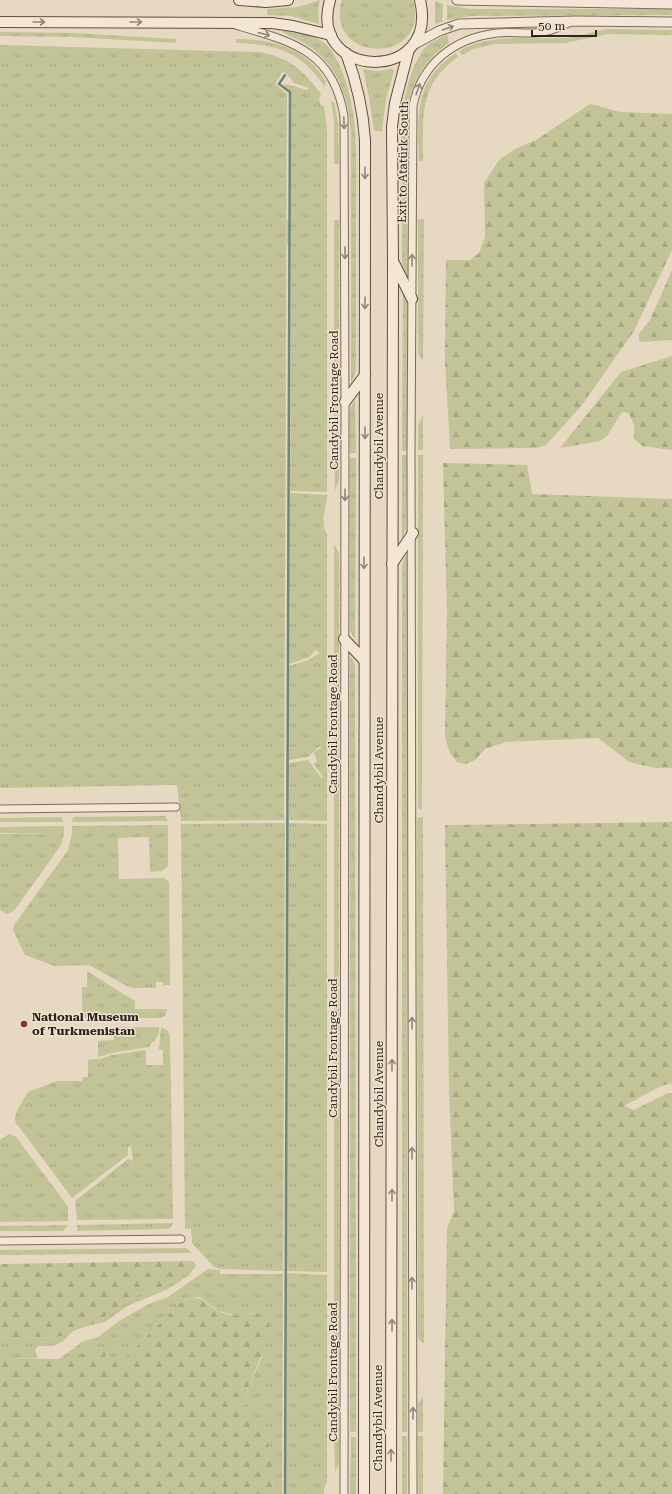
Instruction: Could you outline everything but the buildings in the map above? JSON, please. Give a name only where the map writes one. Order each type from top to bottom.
[{"type":"main road","points":[[239,0],[266,2],[288,0]]},
{"type":"main road","points":[[330,0],[327,8],[327,22],[331,34],[337,45],[346,53],[358,60],[371,63],[385,62],[398,57],[411,47]]},
{"type":"main road","name":"Chandybil Avenue","points":[[391,1494],[392,127],[395,103],[411,47],[419,34],[422,22],[420,0]]},
{"type":"main road","points":[[0,22],[282,24],[331,34]]},
{"type":"main road","name":"Chandybil Avenue","points":[[346,53],[357,83],[362,109],[365,140],[364,1494]]},
{"type":"main road","points":[[393,261],[412,299]]},
{"type":"main road","points":[[345,402],[365,375]]},
{"type":"main road","points":[[392,564],[413,533]]},
{"type":"main road","points":[[344,639],[364,660]]},
{"type":"street","points":[[457,0],[523,0],[672,4]]},
{"type":"street","points":[[411,47],[439,31],[459,24],[576,21],[672,22]]},
{"type":"street","name":"Exit to Atatürk South","points":[[412,299],[412,121],[417,90],[423,78],[439,58],[464,41],[498,32],[543,32],[576,21]]},
{"type":"street","name":"Candybil Frontage Road","points":[[227,23],[280,38],[302,48],[319,63],[328,73],[339,95],[344,127],[344,1494]]},
{"type":"street","points":[[412,299],[413,1494]]},
{"type":"street","points":[[0,809],[176,807]]},
{"type":"street","points":[[0,1241],[181,1239]]},
{"type":"green space","points":[[320,0],[318,10],[319,24],[291,16],[267,15],[267,9],[298,7]]},
{"type":"green space","points":[[342,0],[413,0],[414,22],[407,37],[393,46],[377,49],[361,46],[348,36],[340,21]]},
{"type":"green space","points":[[435,1],[443,4],[442,22],[435,24]]},
{"type":"green space","points":[[447,5],[470,9],[672,9],[672,15],[470,16],[447,20]]},
{"type":"green space","points":[[608,29],[672,30],[672,35],[608,34],[565,43],[494,44],[473,49],[462,55],[459,51],[471,45],[497,39],[565,38]]},
{"type":"green space","points":[[282,31],[294,31],[309,35],[327,45],[342,70],[349,91],[356,136],[356,370],[351,385],[351,135],[348,109],[340,85],[328,64],[309,46]]},
{"type":"green space","points":[[0,32],[73,33],[176,39],[176,43],[73,37],[0,36]]},
{"type":"green space","points":[[447,35],[449,43],[436,53],[417,78],[411,93],[407,110],[408,281],[402,264],[402,130],[405,97],[414,66],[424,49],[436,40]]},
{"type":"green space","points":[[236,39],[263,41],[299,53],[318,70],[326,82],[325,87],[307,66],[287,52],[264,45],[236,43]]},
{"type":"green space","points":[[0,45],[260,52],[280,58],[295,66],[308,78],[321,94],[319,99],[321,105],[324,106],[327,128],[327,492],[290,491],[291,245],[287,245],[287,220],[290,219],[291,92],[284,86],[285,84],[307,90],[309,88],[294,83],[286,73],[282,72],[275,84],[287,94],[284,820],[181,821],[177,785],[0,788]]},
{"type":"green space","points":[[456,53],[458,57],[445,68],[429,91],[424,117],[423,161],[419,161],[419,114],[425,88],[432,75],[442,64]]},
{"type":"green space","points":[[363,69],[378,71],[392,69],[394,71],[386,99],[382,131],[374,131]]},
{"type":"green space","points":[[331,101],[334,102],[338,122],[339,164],[334,164],[334,122]]},
{"type":"green space","points":[[590,104],[620,112],[672,114],[672,250],[634,331],[582,405],[546,445],[537,448],[450,449],[445,361],[446,260],[470,260],[479,253],[485,237],[484,183],[499,160],[515,149],[536,140]]},
{"type":"green space","points":[[418,219],[424,219],[423,362],[418,353]]},
{"type":"green space","points":[[334,220],[339,220],[339,453],[334,453]]},
{"type":"green space","points":[[672,270],[672,340],[639,342],[639,334],[650,320]]},
{"type":"green space","points":[[403,292],[408,304],[407,451],[402,451]]},
{"type":"green space","points":[[672,356],[672,450],[642,446],[634,439],[634,426],[629,413],[622,412],[607,436],[600,441],[560,448],[621,372]]},
{"type":"green space","points":[[355,400],[356,453],[350,453],[350,408]]},
{"type":"green space","points":[[423,415],[423,450],[418,450],[418,425]]},
{"type":"green space","points":[[402,455],[407,455],[406,528],[402,539]]},
{"type":"green space","points":[[418,455],[423,455],[422,810],[418,808]]},
{"type":"green space","points":[[334,458],[339,458],[339,480],[335,491]]},
{"type":"green space","points":[[350,458],[356,458],[355,639],[350,631]]},
{"type":"green space","points":[[443,463],[527,465],[532,494],[672,499],[672,768],[655,768],[629,762],[598,738],[505,742],[485,749],[475,760],[466,764],[457,762],[450,753],[445,738],[447,610]]},
{"type":"green space","points":[[290,493],[327,495],[323,520],[327,534],[327,821],[289,820],[289,763],[308,760],[321,778],[323,777],[313,763],[317,762],[314,752],[321,748],[320,746],[308,757],[289,760],[289,666],[306,661],[320,653],[315,650],[310,657],[289,664]]},
{"type":"green space","points":[[334,544],[339,553],[339,1432],[334,1432]]},
{"type":"green space","points":[[405,556],[407,556],[407,1432],[402,1432],[402,567]]},
{"type":"green space","points":[[350,657],[352,658],[355,666],[356,1432],[350,1432]]},
{"type":"green space","points":[[165,816],[168,821],[72,822],[73,818],[76,817]]},
{"type":"green space","points":[[61,817],[64,822],[0,822],[0,818]]},
{"type":"green space","points":[[419,817],[423,817],[424,1343],[422,1343],[418,1338],[417,819]]},
{"type":"green space","points":[[672,822],[672,1083],[661,1086],[624,1106],[634,1110],[668,1093],[672,1093],[672,1494],[443,1494],[447,1228],[454,1211],[449,1090],[445,825]]},
{"type":"green space","points":[[285,823],[283,1271],[221,1269],[214,1267],[192,1243],[191,1228],[185,1229],[181,824]]},
{"type":"green space","points":[[288,823],[327,824],[327,1272],[287,1271]]},
{"type":"green space","points":[[168,825],[168,866],[162,871],[150,872],[149,837],[118,838],[119,879],[163,878],[169,882],[170,985],[165,985],[163,987],[163,982],[156,982],[156,988],[132,988],[89,965],[54,966],[25,955],[13,930],[14,925],[68,850],[72,826]]},
{"type":"green space","points":[[64,826],[64,833],[0,833],[0,827]]},
{"type":"green space","points":[[64,833],[61,845],[14,911],[7,914],[0,910],[0,834]]},
{"type":"green space","points":[[87,971],[135,1001],[135,1009],[167,1009],[166,1015],[161,1018],[82,1018],[82,987],[87,987]]},
{"type":"green space","points":[[114,1027],[159,1027],[159,1033],[149,1047],[111,1053],[98,1057],[98,1041],[114,1040]]},
{"type":"green space","points":[[161,1027],[167,1030],[170,1036],[173,1219],[77,1220],[75,1201],[128,1159],[133,1161],[131,1147],[128,1147],[128,1155],[72,1198],[16,1123],[15,1119],[17,1111],[28,1092],[57,1081],[82,1081],[83,1077],[88,1077],[88,1060],[146,1050],[146,1065],[163,1065],[163,1050],[159,1050]]},
{"type":"green space","points":[[9,1134],[16,1137],[64,1201],[68,1208],[68,1221],[0,1222],[0,1140]]},
{"type":"green space","points":[[173,1223],[168,1229],[77,1231],[77,1225]]},
{"type":"green space","points":[[68,1225],[63,1231],[0,1231],[0,1226]]},
{"type":"green space","points":[[186,1248],[192,1253],[0,1255],[0,1250]]},
{"type":"green space","points":[[194,1262],[196,1266],[188,1276],[179,1276],[154,1291],[139,1294],[92,1325],[58,1337],[0,1339],[0,1264]]},
{"type":"green space","points":[[208,1269],[220,1270],[220,1274],[283,1274],[282,1494],[272,1494],[273,1479],[254,1423],[245,1413],[247,1390],[262,1357],[256,1313],[239,1316],[218,1311],[200,1297],[192,1297],[179,1304],[123,1360],[104,1364],[59,1359],[82,1342],[98,1337],[119,1321],[149,1304],[168,1297]]},
{"type":"green space","points":[[287,1273],[327,1275],[327,1482],[324,1488],[324,1494],[286,1494]]},
{"type":"green space","points":[[179,1276],[188,1276],[166,1290],[127,1306],[105,1322],[92,1325],[139,1294],[154,1291]]},
{"type":"green space","points":[[192,1297],[202,1300],[216,1310],[225,1314],[246,1315],[256,1313],[269,1323],[269,1337],[247,1390],[245,1413],[267,1435],[273,1479],[272,1494],[0,1494],[0,1358],[59,1359],[96,1351],[106,1351],[104,1363],[123,1360],[179,1304]]},
{"type":"green space","points":[[69,1334],[59,1344],[51,1346],[38,1346],[35,1350],[38,1358],[0,1358],[0,1339],[58,1337]]},
{"type":"green space","points":[[423,1396],[423,1432],[418,1432],[418,1404]]},
{"type":"green space","points":[[402,1436],[407,1436],[407,1494],[402,1494]]},
{"type":"green space","points":[[418,1436],[423,1436],[423,1494],[418,1494]]},
{"type":"green space","points":[[334,1437],[339,1437],[339,1463],[335,1472]]},
{"type":"green space","points":[[351,1437],[356,1437],[356,1494],[350,1494]]},
{"type":"waterway","points":[[285,75],[279,84],[290,92],[285,1494]]},
{"type":"place","name":"National Museum of Turkmenistan","points":[[24,1024]]}]
